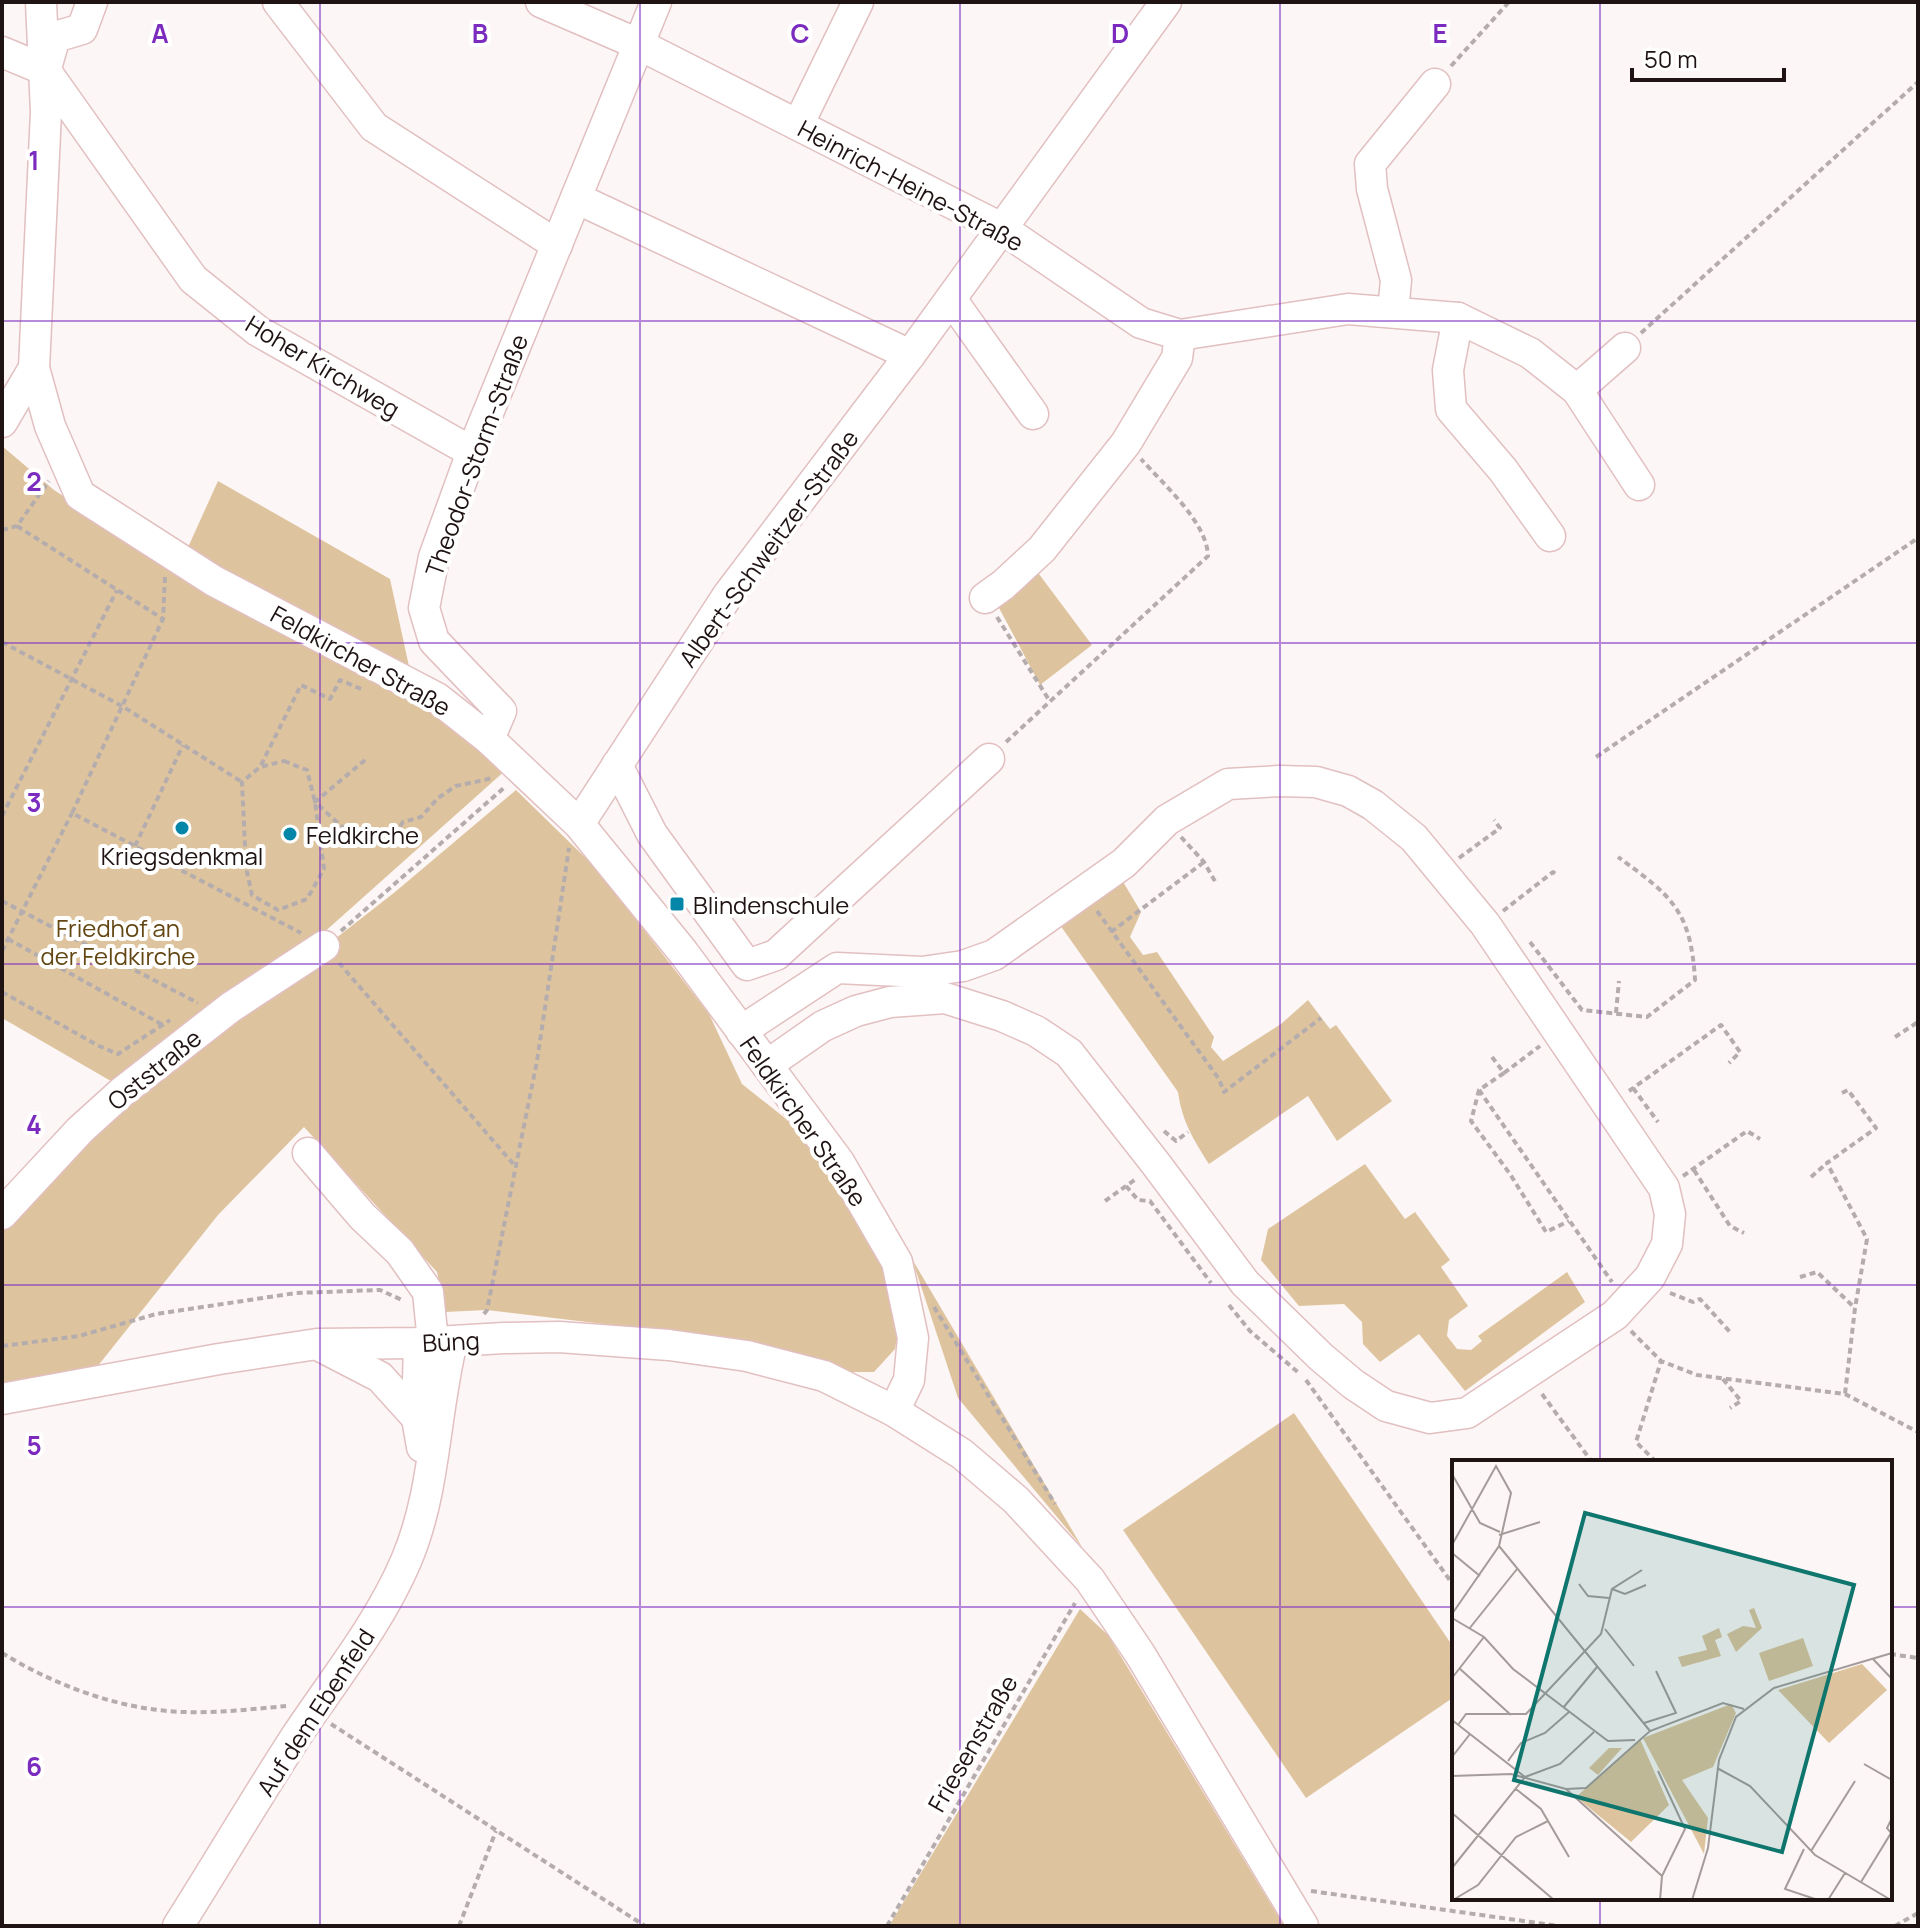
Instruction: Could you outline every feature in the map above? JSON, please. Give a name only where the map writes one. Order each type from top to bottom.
[{"type":"street","name":"Feldkircher Straße","points":[[41,2],[46,112],[34,368],[50,426],[80,495],[214,581],[437,698],[489,739],[579,824],[683,952],[839,1162],[897,1262],[913,1338],[909,1380],[894,1411]]},
{"type":"street","points":[[2,52],[45,70],[55,37],[82,29],[92,2]]},
{"type":"street","points":[[278,2],[374,127],[557,245]]},
{"type":"street","name":"Heinrich-Heine-Straße","points":[[541,2],[638,44],[1001,228],[1141,323],[1180,335],[1348,309],[1458,318],[1530,353],[1577,390],[1639,485]]},
{"type":"street","name":"Theodor-Storm-Straße","points":[[489,739],[501,711],[434,641],[424,608],[434,557],[472,452],[656,2]]},
{"type":"street","points":[[798,125],[858,2]]},
{"type":"street","name":"Albert-Schweitzer-Straße","points":[[579,824],[728,595],[910,355],[1166,2]]},
{"type":"street","name":"Hoher Kirchweg","points":[[45,70],[193,279],[258,331],[472,452]]},
{"type":"street","points":[[1393,312],[1396,280],[1372,189],[1370,164],[1435,84]]},
{"type":"street","points":[[576,198],[910,355]]},
{"type":"street","points":[[951,299],[1033,414]]},
{"type":"street","points":[[1458,318],[1448,370],[1451,409],[1503,470],[1550,536]]},
{"type":"street","points":[[985,598],[1042,549],[1126,443],[1177,358],[1180,335]]},
{"type":"street","points":[[1577,390],[1625,348]]},
{"type":"street","points":[[2,422],[34,368]]},
{"type":"street","points":[[617,765],[652,834],[747,965],[776,955],[989,759]]},
{"type":"street","points":[[741,1031],[837,968],[922,972],[963,966],[994,955],[1124,863],[1167,820],[1228,784],[1316,782],[1348,791],[1373,805],[1414,838],[1485,924],[1559,1032],[1621,1097],[1664,1188],[1670,1214],[1667,1244],[1650,1277],[1621,1309],[1467,1413],[1430,1418],[1386,1406],[1353,1384],[1245,1283],[1069,1053],[1036,1031],[945,998],[890,1002],[856,1011],[834,1021],[767,1065]]},
{"type":"street","name":"Oststraße","points":[[2,1214],[80,1130],[122,1092],[241,1000],[324,946]]},
{"type":"street","points":[[771,1011],[795,1046]]},
{"type":"street","points":[[308,1153],[362,1216],[400,1252],[428,1292],[434,1336]]},
{"type":"street","name":"Büng","points":[[2,1399],[317,1344],[434,1336],[559,1337],[669,1345],[747,1356],[824,1376],[894,1411],[962,1454],[1016,1500],[1090,1580],[1140,1654],[1295,1913]]},
{"type":"street","name":"Auf dem Ebenfeld","points":[[429,1488],[417,1418],[434,1336]]},
{"type":"street","name":"Auf dem Ebenfeld","points":[[178,1926],[313,1712],[372,1626],[407,1559],[429,1488],[439,1403],[434,1336]]},
{"type":"street","points":[[317,1344],[380,1377],[417,1418]]},
{"type":"path","points":[[1435,84],[1509,2]]},
{"type":"path","points":[[1625,348],[1918,82]]},
{"type":"path","points":[[989,759],[1049,700],[1208,556],[1208,542],[1193,519],[1126,443]]},
{"type":"path","points":[[2,530],[17,526],[65,460]]},
{"type":"path","points":[[17,526],[163,619]]},
{"type":"path","points":[[1596,757],[1918,538]]},
{"type":"path","points":[[2,951],[72,813],[163,619],[165,564]]},
{"type":"path","points":[[2,816],[117,590]]},
{"type":"path","points":[[985,598],[1049,700]]},
{"type":"path","points":[[2,642],[122,706],[242,782]]},
{"type":"path","points":[[242,782],[260,767],[301,685],[330,699],[340,680],[367,691]]},
{"type":"path","points":[[135,846],[183,745]]},
{"type":"path","points":[[315,802],[365,760]]},
{"type":"path","points":[[242,782],[244,855],[252,895],[278,910],[307,899],[324,869],[315,802],[307,770],[284,761],[260,767]]},
{"type":"path","points":[[315,802],[350,834],[385,841],[395,834],[403,822],[421,817],[438,798],[456,786],[523,772]]},
{"type":"path","points":[[516,1167],[324,946],[523,772]]},
{"type":"path","points":[[72,813],[304,935],[291,943]]},
{"type":"path","points":[[1167,820],[1204,862],[1216,883]]},
{"type":"path","points":[[1441,871],[1500,828],[1494,820]]},
{"type":"path","points":[[2,1346],[79,1336],[156,1314],[296,1293],[380,1290],[434,1336],[487,1310],[537,1061],[567,853],[579,824]]},
{"type":"path","points":[[1524,935],[1582,1010],[1647,1017],[1695,980],[1693,948],[1686,921],[1657,885],[1618,857]]},
{"type":"path","points":[[1111,932],[1204,862]]},
{"type":"path","points":[[1485,924],[1553,872],[1558,876]]},
{"type":"path","points":[[1086,892],[1111,932],[1219,1079],[1224,1092],[1321,1018]]},
{"type":"path","points":[[2,901],[198,1003],[187,1010]]},
{"type":"path","points":[[8,939],[163,1025]]},
{"type":"path","points":[[1693,948],[1693,963]]},
{"type":"path","points":[[1616,1013],[1619,981]]},
{"type":"path","points":[[2,992],[118,1054],[175,1017]]},
{"type":"path","points":[[1895,1037],[1918,1022]]},
{"type":"path","points":[[1658,1122],[1621,1097],[1721,1025],[1740,1052],[1729,1063]]},
{"type":"path","points":[[1559,1032],[1479,1090],[1471,1121],[1510,1174],[1546,1232],[1569,1221]]},
{"type":"path","points":[[1492,1057],[1504,1073]]},
{"type":"path","points":[[1479,1090],[1569,1221],[1621,1309],[1661,1361],[1697,1375],[1845,1394],[1918,1432]]},
{"type":"path","points":[[1811,1177],[1876,1128],[1848,1090],[1842,1093]]},
{"type":"path","points":[[1664,1188],[1747,1131],[1760,1139]]},
{"type":"path","points":[[1827,1163],[1867,1239],[1845,1394]]},
{"type":"path","points":[[1105,1201],[1156,1164]]},
{"type":"path","points":[[1694,1170],[1730,1226],[1744,1233]]},
{"type":"path","points":[[1126,1186],[1138,1200],[1150,1201],[1216,1289]]},
{"type":"path","points":[[1800,1277],[1817,1272],[1855,1308]]},
{"type":"path","points":[[1650,1277],[1660,1290],[1693,1302],[1700,1299],[1730,1332]]},
{"type":"path","points":[[927,1296],[1056,1506]]},
{"type":"path","points":[[1225,1300],[1250,1331],[1307,1380],[1452,1583]]},
{"type":"path","points":[[1653,1460],[1636,1442],[1661,1361]]},
{"type":"path","points":[[1526,1372],[1591,1460]]},
{"type":"path","points":[[1721,1378],[1741,1401],[1730,1408]]},
{"type":"path","name":"Friesenstraße","points":[[887,1926],[1090,1580]]},
{"type":"path","points":[[2,1653],[87,1694],[151,1709],[208,1712],[291,1706],[313,1712],[645,1926]]},
{"type":"path","points":[[1892,1654],[1918,1658]]},
{"type":"path","points":[[459,1926],[496,1831]]},
{"type":"path","points":[[1295,1913],[1305,1890],[1559,1926]]},
{"type":"path","points":[[1895,1926],[1918,1913]]},
{"type":"green space","name":"Friedhof an der Feldkirche","points":[[2,446],[54,490],[211,595],[408,697],[507,769],[321,935],[116,1084],[2,1018]]},
{"type":"green space","points":[[218,481],[390,579],[410,671],[185,554]]},
{"type":"green space","points":[[1036,570],[1092,645],[1040,685],[998,606]]},
{"type":"green space","points":[[516,790],[596,868],[709,1014],[742,1084],[795,1126],[874,1242],[901,1318],[895,1349],[874,1372],[849,1372],[712,1337],[487,1310],[445,1312],[437,1272],[304,1127],[218,1215],[97,1367],[2,1383],[2,1229],[87,1133],[395,892]]},
{"type":"green space","points":[[1122,880],[1141,912],[1130,937],[1143,955],[1157,952],[1214,1037],[1211,1047],[1223,1061],[1281,1024],[1308,1000],[1330,1029],[1336,1025],[1392,1101],[1337,1141],[1308,1096],[1209,1164],[1189,1130],[1178,1092],[1060,925]]},
{"type":"green space","points":[[1365,1164],[1405,1219],[1415,1212],[1450,1260],[1441,1267],[1468,1306],[1449,1320],[1447,1336],[1457,1349],[1471,1350],[1482,1341],[1478,1336],[1567,1272],[1585,1302],[1465,1391],[1419,1334],[1380,1362],[1363,1344],[1362,1322],[1344,1304],[1299,1306],[1261,1260],[1268,1229]]},
{"type":"green space","points":[[912,1259],[1082,1547],[958,1398]]},
{"type":"green space","points":[[1294,1413],[1452,1645],[1452,1698],[1306,1798],[1123,1530]]},
{"type":"green space","points":[[1080,1609],[1108,1635],[1284,1926],[889,1926]]},
{"type":"place","name":"Kriegsdenkmal","points":[[182,828]]},
{"type":"place","name":"Feldkirche","points":[[290,834]]},
{"type":"place","name":"Blindenschule","points":[[677,904]]}]
